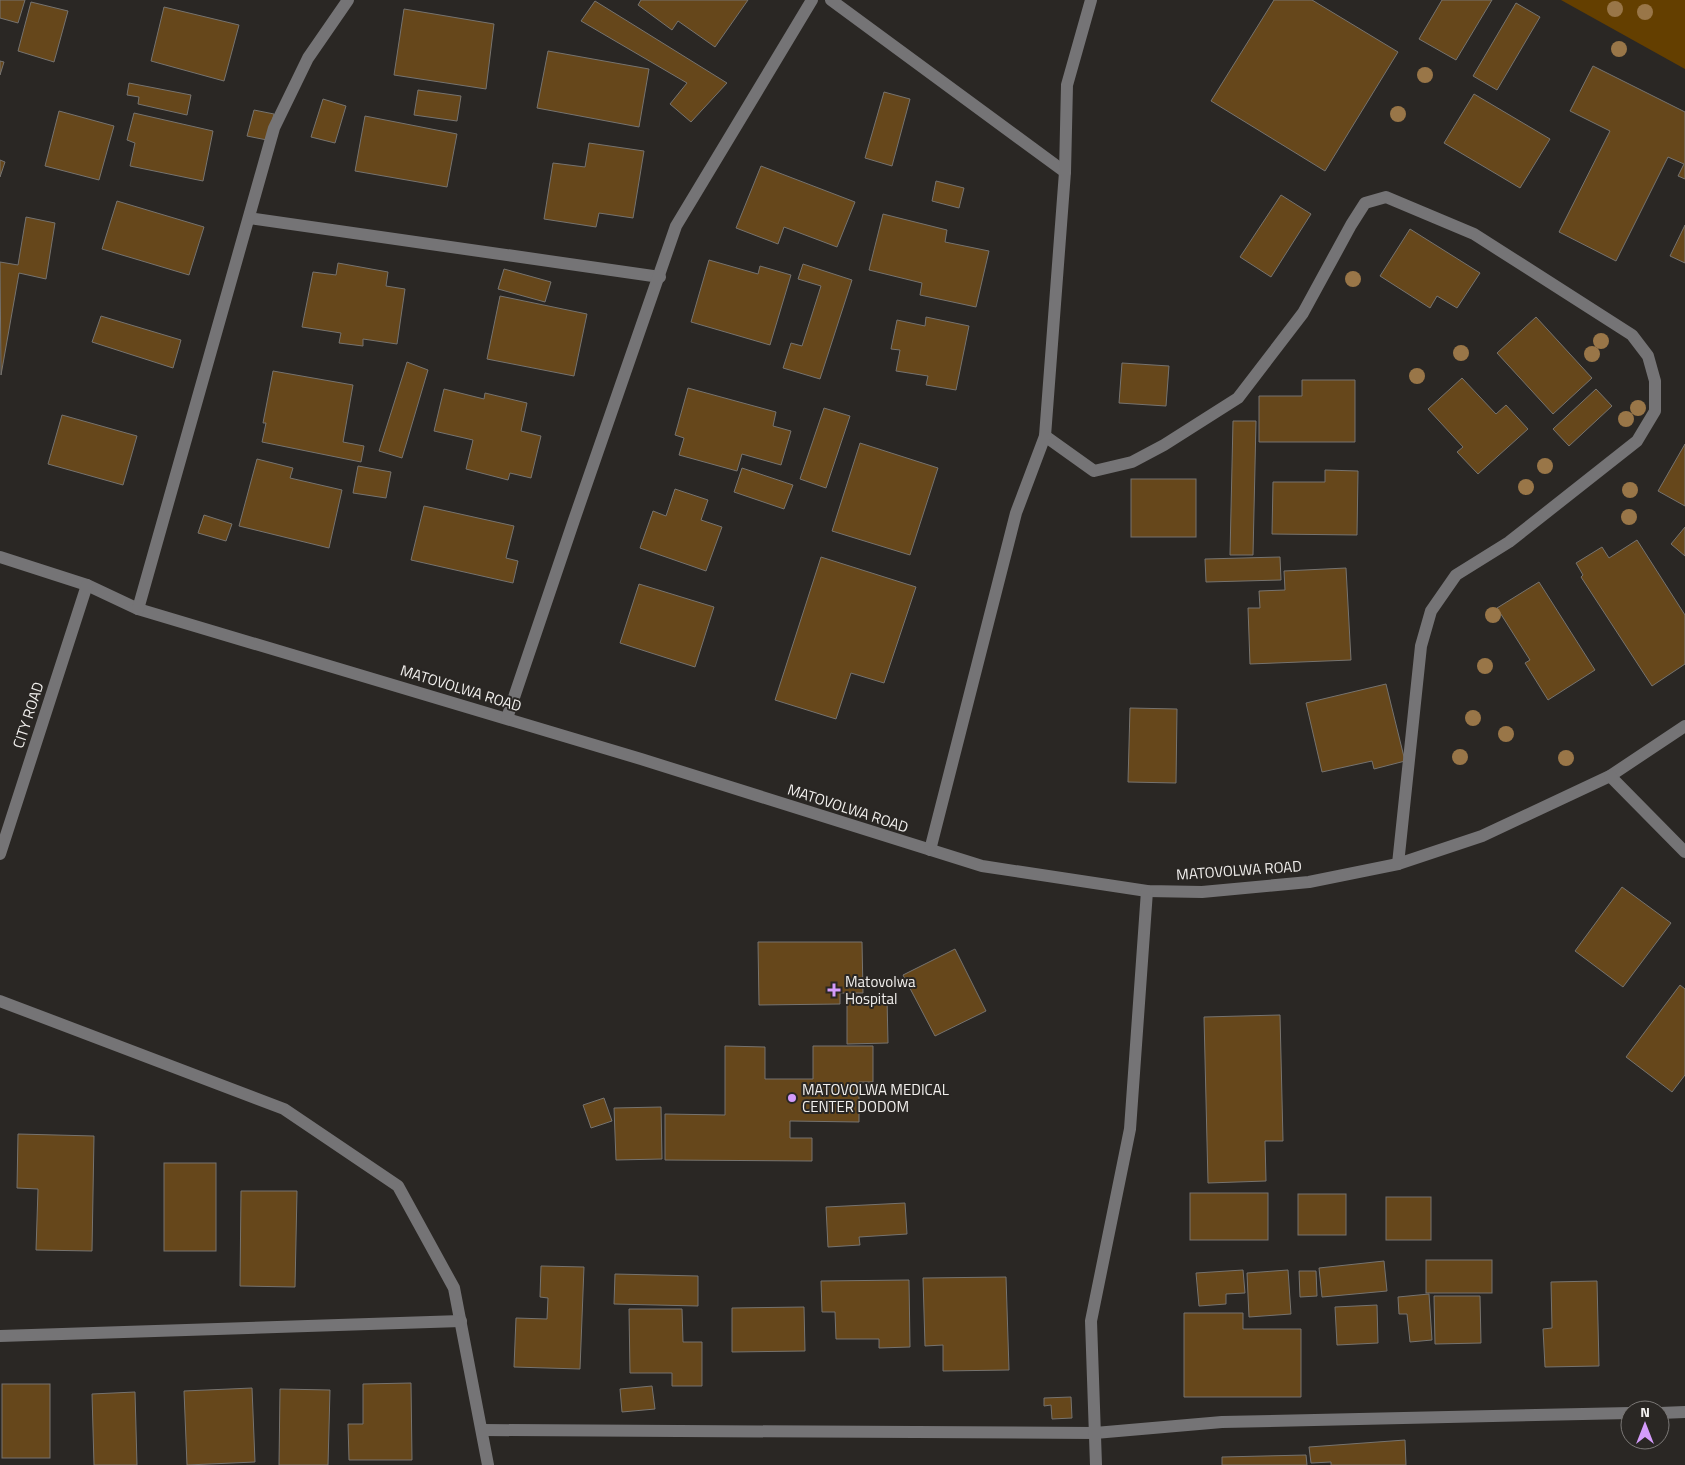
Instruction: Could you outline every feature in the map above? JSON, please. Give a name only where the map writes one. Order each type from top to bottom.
[{"type":"street","points":[[138,609],[274,128],[308,58],[348,0]]},
{"type":"street","points":[[507,718],[676,226],[812,0]]},
{"type":"street","points":[[831,0],[1065,172]]},
{"type":"street","points":[[930,850],[1016,513],[1045,436],[1065,172],[1067,86],[1091,0]]},
{"type":"street","points":[[1045,436],[1094,471],[1132,462],[1164,445],[1238,398],[1303,313],[1365,203],[1386,197],[1474,234],[1632,335],[1648,356],[1655,381],[1655,411],[1637,440],[1509,542],[1456,575],[1431,611],[1421,646],[1398,864]]},
{"type":"street","points":[[249,218],[660,277]]},
{"type":"street","name":"MATOVOLWA ROAD","points":[[0,558],[87,585],[138,609],[507,718],[982,866],[1147,891],[1202,892],[1309,882],[1398,864],[1482,836],[1610,776],[1685,726]]},
{"type":"street","name":"CITY ROAD","points":[[0,854],[2,840],[87,585]]},
{"type":"street","points":[[1610,776],[1685,852]]},
{"type":"street","points":[[1096,1465],[1091,1321],[1130,1129],[1147,891]]},
{"type":"street","points":[[0,1002],[284,1110],[398,1186],[454,1288],[488,1465]]},
{"type":"street","points":[[0,1336],[461,1322]]},
{"type":"street","points":[[1670,1413],[1685,1412]]},
{"type":"street","points":[[482,1430],[1096,1433],[1222,1422],[1620,1413]]},
{"type":"shaded area","points":[[1561,0],[1685,0],[1685,69]]},
{"type":"building","points":[[0,0],[25,0],[18,23],[0,18]]},
{"type":"building","points":[[641,0],[748,0],[715,47],[678,21],[672,30],[638,5]]},
{"type":"building","points":[[1274,0],[1312,0],[1398,52],[1325,171],[1211,101]]},
{"type":"building","points":[[1442,0],[1492,0],[1456,60],[1419,39]]},
{"type":"building","points":[[595,1],[727,83],[691,122],[670,104],[687,83],[581,21]]},
{"type":"building","points":[[31,2],[68,11],[54,62],[18,51]]},
{"type":"building","points":[[1516,3],[1540,17],[1497,90],[1473,76]]},
{"type":"building","points":[[164,7],[239,25],[224,81],[151,61]]},
{"type":"building","points":[[404,9],[494,24],[486,89],[394,75]]},
{"type":"building","points":[[548,51],[649,69],[639,127],[537,108]]},
{"type":"building","points":[[0,61],[4,62],[0,75]]},
{"type":"building","points":[[1593,66],[1685,112],[1685,179],[1678,176],[1684,164],[1668,157],[1616,261],[1559,232],[1610,131],[1570,111]]},
{"type":"building","points":[[129,83],[191,95],[187,115],[138,104],[139,97],[127,95]]},
{"type":"building","points":[[418,90],[461,96],[457,121],[414,115]]},
{"type":"building","points":[[884,92],[910,99],[892,166],[865,158]]},
{"type":"building","points":[[1474,94],[1550,139],[1520,188],[1444,143]]},
{"type":"building","points":[[323,99],[346,106],[335,143],[311,137]]},
{"type":"building","points":[[254,110],[274,114],[267,140],[247,136]]},
{"type":"building","points":[[59,111],[114,126],[99,180],[45,166]]},
{"type":"building","points":[[134,113],[213,131],[203,181],[130,166],[135,143],[127,140]]},
{"type":"building","points":[[365,116],[457,134],[447,187],[355,171]]},
{"type":"building","points":[[589,143],[644,151],[633,218],[599,213],[596,227],[544,219],[553,163],[585,167]]},
{"type":"building","points":[[0,160],[5,162],[0,177]]},
{"type":"building","points":[[761,166],[855,202],[837,247],[784,227],[778,244],[736,228]]},
{"type":"building","points":[[936,181],[964,188],[959,208],[932,201]]},
{"type":"building","points":[[1281,195],[1311,214],[1271,277],[1240,257]]},
{"type":"building","points":[[117,201],[204,227],[189,275],[102,249]]},
{"type":"building","points":[[883,214],[947,230],[945,242],[989,251],[976,307],[920,295],[922,283],[869,270]]},
{"type":"building","points":[[26,217],[55,223],[46,279],[19,273],[1,375],[0,262],[18,265]]},
{"type":"building","points":[[1685,225],[1685,263],[1670,256]]},
{"type":"building","points":[[1410,229],[1480,273],[1457,308],[1437,296],[1430,308],[1380,276]]},
{"type":"building","points":[[709,260],[758,274],[760,266],[791,275],[770,345],[691,322]]},
{"type":"building","points":[[338,263],[388,272],[386,286],[405,289],[397,344],[363,339],[363,346],[339,343],[341,333],[302,327],[313,272],[336,275]]},
{"type":"building","points":[[803,264],[852,280],[820,379],[783,368],[791,343],[802,346],[821,286],[798,279]]},
{"type":"building","points":[[504,269],[551,282],[545,302],[498,289]]},
{"type":"building","points":[[500,296],[587,314],[574,376],[487,359]]},
{"type":"building","points":[[101,316],[181,340],[173,368],[92,342]]},
{"type":"building","points":[[926,317],[969,326],[956,390],[926,385],[928,376],[896,371],[900,350],[891,349],[897,320],[925,326]]},
{"type":"building","points":[[1536,317],[1592,378],[1553,414],[1497,353]]},
{"type":"building","points":[[407,362],[428,370],[402,458],[379,451]]},
{"type":"building","points":[[1122,363],[1169,366],[1166,406],[1119,403]]},
{"type":"building","points":[[273,371],[353,385],[343,442],[364,446],[361,462],[262,442],[266,423],[263,423]]},
{"type":"building","points":[[1462,378],[1496,414],[1506,405],[1528,429],[1478,474],[1457,452],[1463,447],[1428,409]]},
{"type":"building","points":[[1302,380],[1355,380],[1355,442],[1259,442],[1259,396],[1302,396]]},
{"type":"building","points":[[688,388],[776,412],[773,426],[791,431],[781,465],[742,454],[737,471],[679,455],[684,438],[675,435]]},
{"type":"building","points":[[444,389],[484,399],[485,393],[527,403],[521,431],[541,436],[531,478],[510,473],[508,480],[466,469],[473,440],[434,431]]},
{"type":"building","points":[[1596,389],[1612,406],[1569,446],[1553,429]]},
{"type":"building","points":[[824,408],[850,416],[826,488],[800,479]]},
{"type":"building","points":[[62,415],[137,436],[123,485],[48,464]]},
{"type":"building","points":[[1233,421],[1256,421],[1253,555],[1230,555]]},
{"type":"building","points":[[860,443],[938,468],[910,555],[832,531]]},
{"type":"building","points":[[1685,444],[1685,506],[1658,491]]},
{"type":"building","points":[[257,459],[293,468],[290,478],[342,490],[329,548],[239,526]]},
{"type":"building","points":[[358,466],[391,472],[386,498],[353,493]]},
{"type":"building","points":[[742,468],[793,485],[784,509],[734,492]]},
{"type":"building","points":[[1325,470],[1358,471],[1357,535],[1272,534],[1273,482],[1325,482]]},
{"type":"building","points":[[1131,479],[1196,479],[1196,537],[1131,537]]},
{"type":"building","points":[[675,489],[708,500],[701,520],[722,527],[706,571],[640,548],[653,511],[666,516]]},
{"type":"building","points":[[424,506],[514,526],[506,558],[518,561],[513,583],[411,560]]},
{"type":"building","points":[[204,515],[232,524],[226,541],[198,533]]},
{"type":"building","points":[[1685,527],[1685,556],[1671,544]]},
{"type":"building","points":[[1637,540],[1685,615],[1685,664],[1652,686],[1581,577],[1583,575],[1576,563],[1602,547],[1609,558]]},
{"type":"building","points":[[821,557],[916,587],[884,683],[851,673],[836,719],[775,700]]},
{"type":"building","points":[[1280,557],[1281,580],[1206,582],[1205,559]]},
{"type":"building","points":[[1346,568],[1351,660],[1250,664],[1248,608],[1260,608],[1259,591],[1285,590],[1284,571]]},
{"type":"building","points":[[1539,582],[1595,670],[1548,700],[1525,663],[1530,660],[1497,608]]},
{"type":"building","points":[[639,584],[714,607],[695,667],[620,643]]},
{"type":"building","points":[[1386,684],[1405,761],[1374,769],[1372,761],[1322,772],[1306,703]]},
{"type":"building","points":[[1130,708],[1177,709],[1176,783],[1128,782]]},
{"type":"building","points":[[1622,887],[1671,923],[1623,987],[1575,951]]},
{"type":"building","name":"Matovolwa Hospital","points":[[758,942],[862,942],[863,993],[840,993],[840,1004],[759,1005]]},
{"type":"building","points":[[955,949],[986,1011],[935,1036],[903,975]]},
{"type":"building","points":[[1680,985],[1685,989],[1685,1075],[1672,1092],[1626,1057]]},
{"type":"building","points":[[887,998],[888,1043],[847,1044],[847,999]]},
{"type":"building","points":[[1280,1015],[1283,1141],[1265,1141],[1266,1181],[1208,1183],[1204,1017]]},
{"type":"building","name":"MATOVOLWA MEDICAL CENTER DODOM","points":[[725,1046],[765,1047],[765,1079],[813,1079],[813,1046],[873,1046],[873,1082],[859,1082],[859,1122],[790,1121],[790,1138],[812,1138],[812,1161],[665,1160],[665,1114],[725,1115]]},
{"type":"building","points":[[604,1098],[612,1121],[591,1128],[583,1105]]},
{"type":"building","points":[[661,1107],[662,1159],[616,1160],[614,1108]]},
{"type":"building","points":[[18,1134],[94,1136],[92,1251],[36,1250],[38,1189],[17,1188]]},
{"type":"building","points":[[164,1163],[216,1163],[216,1251],[164,1251]]},
{"type":"building","points":[[241,1191],[297,1191],[295,1287],[240,1286]]},
{"type":"building","points":[[1190,1193],[1268,1193],[1268,1240],[1190,1240]]},
{"type":"building","points":[[1298,1194],[1346,1194],[1346,1235],[1298,1235]]},
{"type":"building","points":[[1386,1197],[1431,1197],[1431,1240],[1386,1240]]},
{"type":"building","points":[[905,1203],[907,1234],[859,1237],[860,1245],[828,1247],[826,1207]]},
{"type":"building","points":[[1426,1260],[1492,1260],[1492,1293],[1426,1293]]},
{"type":"building","points":[[1384,1261],[1387,1291],[1322,1297],[1319,1268]]},
{"type":"building","points":[[541,1266],[584,1267],[580,1369],[514,1367],[516,1318],[547,1319],[548,1298],[540,1297]]},
{"type":"building","points":[[1243,1270],[1245,1293],[1226,1294],[1226,1304],[1199,1306],[1196,1273]]},
{"type":"building","points":[[1288,1270],[1291,1314],[1249,1317],[1247,1273]]},
{"type":"building","points":[[1299,1271],[1316,1271],[1317,1296],[1300,1297]]},
{"type":"building","points":[[615,1274],[698,1276],[698,1306],[614,1304]]},
{"type":"building","points":[[1006,1277],[1009,1370],[943,1371],[943,1345],[925,1346],[923,1278]]},
{"type":"building","points":[[909,1280],[910,1347],[879,1348],[879,1339],[836,1339],[835,1312],[822,1312],[821,1281]]},
{"type":"building","points":[[1597,1281],[1599,1366],[1545,1367],[1543,1329],[1552,1328],[1551,1282]]},
{"type":"building","points":[[1429,1294],[1432,1340],[1410,1342],[1407,1314],[1399,1314],[1398,1297]]},
{"type":"building","points":[[1434,1296],[1480,1296],[1481,1343],[1435,1344]]},
{"type":"building","points":[[1377,1305],[1378,1343],[1337,1345],[1335,1307]]},
{"type":"building","points":[[804,1307],[805,1351],[732,1352],[732,1308]]},
{"type":"building","points":[[629,1309],[682,1309],[683,1342],[702,1342],[702,1386],[672,1386],[672,1373],[630,1373]]},
{"type":"building","points":[[1184,1313],[1243,1313],[1243,1329],[1301,1329],[1301,1397],[1184,1397]]},
{"type":"building","points":[[411,1383],[412,1460],[349,1460],[348,1424],[363,1424],[363,1384]]},
{"type":"building","points":[[2,1384],[50,1384],[50,1458],[2,1458]]},
{"type":"building","points":[[652,1386],[655,1409],[622,1412],[620,1389]]},
{"type":"building","points":[[252,1388],[255,1462],[187,1465],[184,1391]]},
{"type":"building","points":[[280,1389],[330,1390],[328,1465],[279,1465]]},
{"type":"building","points":[[135,1392],[137,1465],[94,1465],[92,1394]]},
{"type":"building","points":[[1071,1397],[1072,1418],[1052,1419],[1051,1405],[1044,1406],[1044,1398]]},
{"type":"building","points":[[1405,1440],[1406,1465],[1331,1465],[1331,1462],[1311,1463],[1309,1447]]},
{"type":"building","points":[[1306,1455],[1307,1465],[1222,1465],[1222,1457]]},
{"type":"place","name":"Matovolwa Hospital","points":[[834,990]]},
{"type":"place","name":"MATOVOLWA MEDICAL CENTER DODOM","points":[[792,1098]]}]
